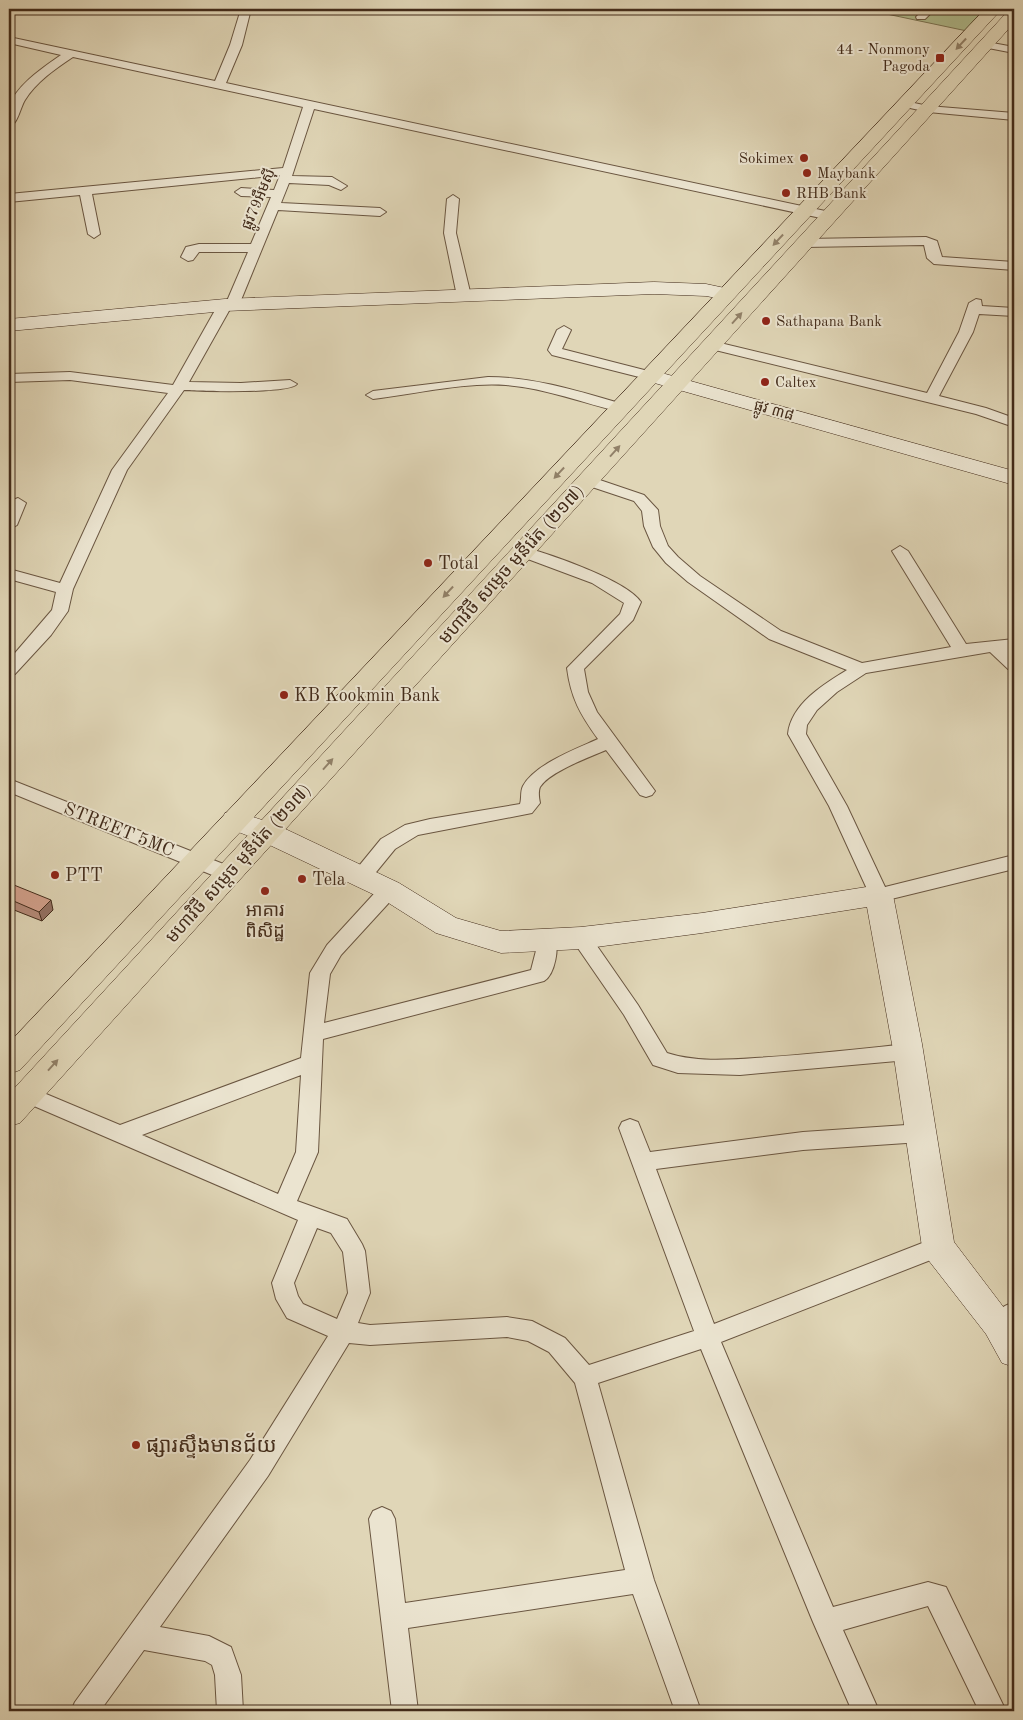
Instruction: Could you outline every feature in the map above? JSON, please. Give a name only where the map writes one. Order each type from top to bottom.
[{"type":"main road","name":"មហាវិថី សម្តេច មុនីរ៉េត (២១៧)","points":[[9,1062],[994,9]]},
{"type":"main road","name":"មហាវិថី សម្តេច មុនីរ៉េត (២១៧)","points":[[9,1114],[1014,14]]},
{"type":"street","points":[[219,85],[236,45],[246,9]]},
{"type":"street","points":[[922,17],[930,9]]},
{"type":"street","points":[[9,40],[830,216]]},
{"type":"street","points":[[987,45],[1014,50]]},
{"type":"street","points":[[9,123],[17,102],[26,90],[46,70],[71,53]]},
{"type":"street","name":"ផ្លូវ79អឹមស៊ី","points":[[229,305],[286,175],[310,104]]},
{"type":"street","points":[[905,104],[928,109],[1014,117]]},
{"type":"street","points":[[9,198],[85,190],[286,175],[332,180],[341,186]]},
{"type":"street","points":[[85,190],[94,234]]},
{"type":"street","points":[[241,192],[278,194]]},
{"type":"street","points":[[452,200],[450,233],[464,296]]},
{"type":"street","points":[[272,206],[380,212]]},
{"type":"street","points":[[805,243],[926,240],[932,244],[936,261],[1010,266],[1014,279]]},
{"type":"street","points":[[188,257],[191,250],[199,248],[255,248]]},
{"type":"street","points":[[9,325],[229,305],[654,288],[706,290],[727,294]]},
{"type":"street","points":[[9,670],[45,631],[60,611],[65,589],[104,501],[120,470],[177,388],[229,305]]},
{"type":"street","points":[[931,399],[966,332],[975,307],[1014,312]]},
{"type":"street","name":"ផ្លូវ ៣៨","points":[[564,330],[555,350],[556,352],[677,383],[1014,478]]},
{"type":"street","points":[[712,345],[981,411],[1014,423]]},
{"type":"street","points":[[9,378],[70,376],[177,388],[290,384]]},
{"type":"street","points":[[373,395],[473,382],[505,381],[621,408]]},
{"type":"street","points":[[588,481],[638,498],[650,510],[652,526],[661,547],[672,560],[738,610],[775,635],[861,669]]},
{"type":"street","points":[[9,525],[18,503]]},
{"type":"street","points":[[900,551],[962,650]]},
{"type":"street","points":[[523,552],[604,584],[625,594],[632,602],[627,616],[575,668],[579,692],[589,714],[646,791]]},
{"type":"street","points":[[9,574],[65,589]]},
{"type":"street","points":[[1014,644],[962,650],[861,669],[847,676],[811,706],[798,721],[796,728],[797,734],[838,806],[880,895],[908,1052],[938,1247],[1006,1318],[1014,1352]]},
{"type":"street","points":[[995,646],[1014,664]]},
{"type":"street","points":[[361,877],[388,844],[412,830],[430,824],[483,818],[526,809],[531,803],[528,794],[533,783],[544,774],[609,741]]},
{"type":"street","name":"STREET 5MC","points":[[9,785],[229,874]]},
{"type":"street","points":[[235,820],[266,832],[389,890],[446,926],[501,942],[581,938],[702,923],[880,895],[1014,862]]},
{"type":"street","points":[[284,1206],[307,1152],[313,1034],[320,974],[334,950],[389,890]]},
{"type":"street","points":[[581,938],[631,1010],[660,1059],[667,1064],[696,1068],[762,1065],[908,1052]]},
{"type":"street","points":[[313,1034],[533,978],[542,972],[547,940]]},
{"type":"street","points":[[118,1135],[313,1062]]},
{"type":"street","points":[[28,1094],[284,1206],[339,1226],[354,1251],[359,1293],[343,1332],[259,1468],[140,1636],[84,1711]]},
{"type":"street","points":[[630,1128],[707,1335],[826,1622],[866,1711]]},
{"type":"street","points":[[642,1162],[803,1141],[921,1132]]},
{"type":"street","points":[[311,1216],[283,1283],[287,1299],[295,1311],[343,1332],[370,1336],[507,1328],[532,1331],[557,1345],[585,1378],[641,1580],[688,1711]]},
{"type":"street","points":[[585,1378],[611,1366],[678,1347],[832,1291],[938,1247]]},
{"type":"street","points":[[382,1518],[406,1711]]},
{"type":"street","points":[[394,1617],[641,1580]]},
{"type":"street","points":[[826,1622],[928,1594],[937,1596],[993,1711]]},
{"type":"street","points":[[140,1636],[209,1649],[222,1656],[228,1675],[230,1711]]},
{"type":"green space","points":[[887,9],[989,9],[967,31],[882,13]]},
{"type":"building","points":[[9,883],[51,900],[39,912],[9,899]]},
{"type":"place","name":"44 - Nonmony Pagoda","points":[[940,58]]},
{"type":"place","name":"Sokimex","points":[[804,158]]},
{"type":"place","name":"Maybank","points":[[807,173]]},
{"type":"place","name":"RHB Bank","points":[[786,193]]},
{"type":"place","name":"Sathapana Bank","points":[[766,321]]},
{"type":"place","name":"Caltex","points":[[765,382]]},
{"type":"place","name":"Total","points":[[428,563]]},
{"type":"place","name":"KB Kookmin Bank","points":[[284,695]]},
{"type":"place","name":"PTT","points":[[55,875]]},
{"type":"place","name":"Tela","points":[[302,879]]},
{"type":"place","name":"អាគារ ពិសិដ្ឋ","points":[[265,891]]},
{"type":"place","name":"ផ្សារស្ទឹងមានជ័យ","points":[[136,1445]]}]
